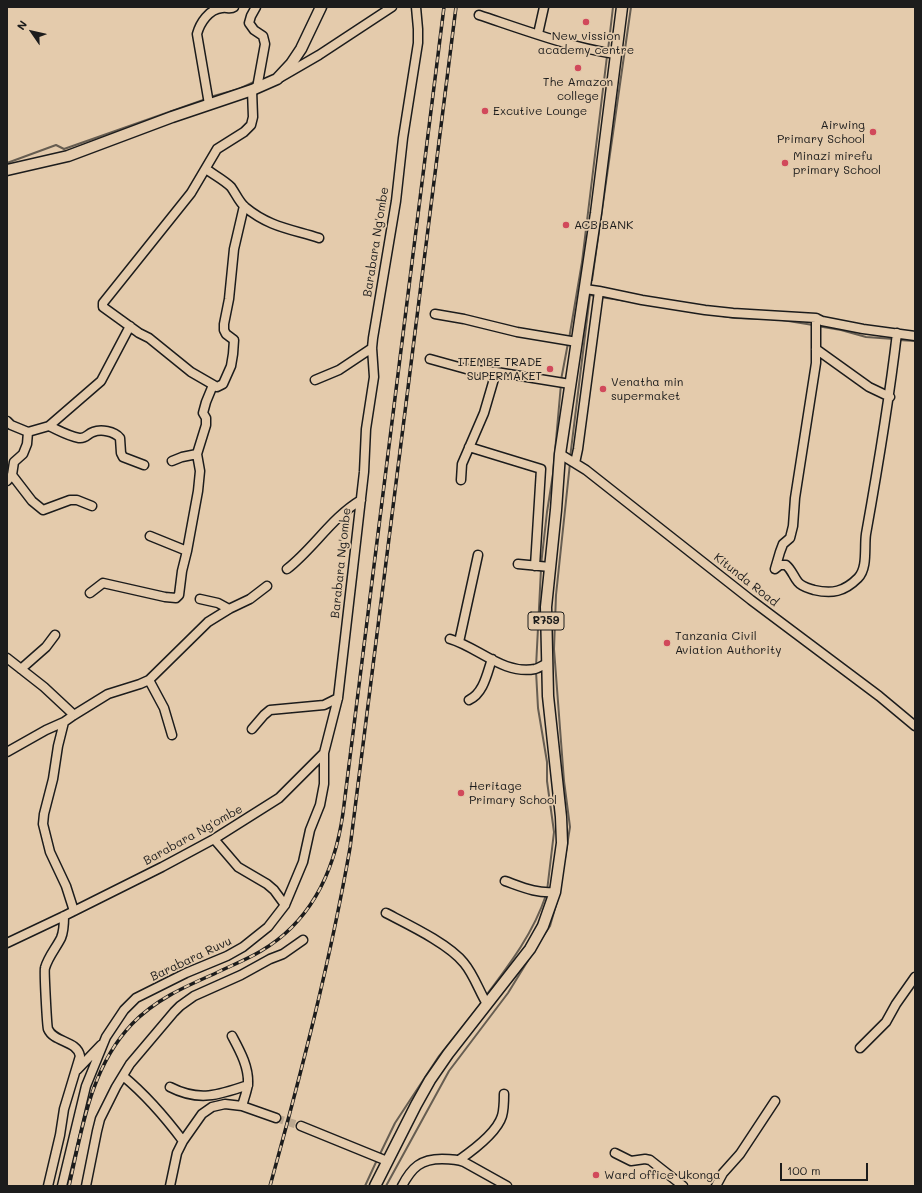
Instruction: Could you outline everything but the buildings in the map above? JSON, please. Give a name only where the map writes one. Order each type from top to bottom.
[{"type":"main road","points":[[7,170],[68,156],[209,104],[255,89],[277,79],[291,64],[301,49],[321,7]]},
{"type":"main road","name":"R759","points":[[375,1186],[430,1080],[448,1054],[530,949],[543,926],[552,905],[555,892],[562,843],[562,817],[548,696],[546,664],[546,607],[560,454],[603,160],[622,7]]},
{"type":"street","points":[[209,104],[197,34],[204,18],[220,8],[231,9],[234,7]]},
{"type":"street","points":[[244,206],[234,249],[229,299],[224,324],[226,334],[234,340],[233,354],[231,366],[223,384],[220,387],[213,385],[191,372],[149,338],[139,334],[102,307],[103,303],[191,193],[217,149],[244,132],[251,124],[254,117],[255,89],[265,44],[263,36],[254,30],[249,23],[256,7]]},
{"type":"street","points":[[277,79],[319,55],[392,7]]},
{"type":"street","name":"Barabara Ng'ombe","points":[[7,943],[162,867],[214,839],[279,798],[324,753],[338,698],[364,472],[366,429],[374,377],[372,348],[379,296],[395,208],[403,138],[418,43],[416,7]]},
{"type":"street","points":[[538,34],[544,7]]},
{"type":"street","points":[[479,15],[576,47],[615,54]]},
{"type":"street","points":[[206,169],[232,189],[244,206],[267,222],[319,238]]},
{"type":"street","points":[[585,289],[712,311],[758,316],[816,318],[822,321],[915,336]]},
{"type":"street","points":[[575,463],[599,291]]},
{"type":"street","points":[[435,314],[464,319],[517,332],[577,342]]},
{"type":"street","points":[[816,318],[816,363],[795,498],[793,526],[790,538],[783,544],[775,569],[780,565],[786,565],[790,568],[798,582],[806,588],[830,593],[850,584],[859,576],[863,566],[866,539],[890,397],[897,333]]},
{"type":"street","points":[[7,421],[11,425],[28,432],[49,426],[101,382],[130,326]]},
{"type":"street","points":[[315,380],[339,370],[372,348]]},
{"type":"street","points":[[816,349],[878,393],[890,397]]},
{"type":"street","points":[[430,359],[460,368],[496,372],[570,384]]},
{"type":"street","points":[[461,480],[462,464],[484,413],[496,372]]},
{"type":"street","points":[[90,593],[102,583],[164,597],[176,598],[179,595],[200,471],[197,454],[206,425],[206,418],[203,413],[213,385]]},
{"type":"street","points":[[49,426],[79,438],[85,438],[93,432],[100,431],[116,434],[120,438],[121,453],[123,457],[144,465]]},
{"type":"street","points":[[28,432],[27,444],[23,454],[14,462],[9,478],[42,510],[70,500],[77,500],[92,506]]},
{"type":"street","points":[[469,447],[541,469],[535,566]]},
{"type":"street","points":[[172,461],[197,454]]},
{"type":"street","name":"Kitunda Road","points":[[560,454],[586,470],[757,604],[879,696],[915,726]]},
{"type":"street","points":[[287,569],[315,542],[338,516],[361,500]]},
{"type":"street","points":[[150,536],[187,551]]},
{"type":"street","points":[[460,642],[478,555]]},
{"type":"street","points":[[518,564],[550,567]]},
{"type":"street","points":[[7,752],[46,730],[64,722],[74,714],[108,694],[149,680],[203,626],[229,609],[250,599],[267,586]]},
{"type":"street","points":[[200,599],[218,603],[229,609]]},
{"type":"street","points":[[21,669],[46,647],[55,635]]},
{"type":"street","points":[[450,639],[460,642],[504,666],[516,670],[536,669],[546,664]]},
{"type":"street","points":[[7,658],[74,714]]},
{"type":"street","points":[[469,700],[480,691],[492,659]]},
{"type":"street","points":[[149,680],[164,708],[172,734]]},
{"type":"street","points":[[252,729],[270,710],[324,705],[338,698]]},
{"type":"street","points":[[64,722],[43,824],[50,852],[66,886],[74,911]]},
{"type":"street","name":"Barabara Ruvu","points":[[62,1186],[86,1086],[103,1043],[115,1022],[136,998],[186,973],[227,956],[243,947],[268,927],[285,905],[292,892],[303,862],[310,830],[320,805],[324,784],[324,753]]},
{"type":"street","points":[[214,839],[238,867],[267,884],[274,890],[285,905]]},
{"type":"street","points":[[505,881],[526,889],[547,893],[555,892]]},
{"type":"street","points":[[386,913],[428,936],[459,956],[466,964],[487,1004]]},
{"type":"street","points":[[48,1186],[60,1135],[64,1109],[80,1056],[78,1050],[52,1036],[47,1026],[44,972],[61,937],[64,916]]},
{"type":"street","points":[[86,1186],[98,1125],[116,1087],[130,1064],[180,1006],[194,996],[241,975],[270,959],[284,954],[303,940]]},
{"type":"street","points":[[860,1048],[886,1022],[896,1004],[915,977]]},
{"type":"street","points":[[232,1036],[247,1070],[248,1085],[242,1106]]},
{"type":"street","points":[[76,1073],[103,1043]]},
{"type":"street","points":[[123,1076],[146,1096],[183,1141]]},
{"type":"street","points":[[170,1088],[181,1093],[199,1096],[229,1092],[248,1085]]},
{"type":"street","points":[[459,1160],[476,1148],[498,1124],[503,1114],[504,1094]]},
{"type":"street","points":[[716,1186],[723,1173],[740,1154],[775,1101]]},
{"type":"street","points":[[170,1186],[178,1153],[183,1141],[202,1114],[212,1107],[225,1104],[242,1106],[276,1118]]},
{"type":"street","points":[[301,1126],[387,1162]]},
{"type":"street","points":[[615,1153],[630,1161],[645,1159],[650,1160],[682,1186]]},
{"type":"street","points":[[402,1186],[418,1164],[430,1159],[459,1160],[507,1186]]},
{"type":"waterway","points":[[608,50],[613,7]]},
{"type":"waterway","points":[[592,280],[631,7]]},
{"type":"waterway","points":[[569,339],[582,262],[607,56]]},
{"type":"waterway","points":[[210,97],[239,89],[256,81]]},
{"type":"waterway","points":[[7,163],[56,145],[64,149],[206,99]]},
{"type":"waterway","points":[[570,458],[590,295],[595,296]]},
{"type":"waterway","points":[[600,297],[627,301]]},
{"type":"waterway","points":[[716,315],[735,318],[764,319]]},
{"type":"waterway","points":[[776,319],[813,325]]},
{"type":"waterway","points":[[817,326],[841,330],[866,337],[894,339]]},
{"type":"waterway","points":[[898,340],[915,341]]},
{"type":"waterway","points":[[561,380],[568,343]]},
{"type":"waterway","points":[[541,565],[553,474],[561,384]]},
{"type":"waterway","points":[[565,858],[570,827],[564,781],[554,649],[556,595],[570,463]]},
{"type":"waterway","points":[[536,667],[541,569]]},
{"type":"waterway","points":[[536,671],[538,708],[547,762],[547,781],[554,832],[547,891]]},
{"type":"waterway","points":[[485,997],[520,949],[541,909],[546,895]]},
{"type":"waterway","points":[[542,938],[550,926],[558,898]]},
{"type":"waterway","points":[[386,1186],[449,1071],[508,993],[532,954]]},
{"type":"waterway","points":[[379,1156],[395,1123],[439,1056],[483,1001]]},
{"type":"waterway","points":[[365,1186],[377,1160]]},
{"type":"tunnel","points":[[276,1118],[301,1126]]},
{"type":"railway","points":[[69,1186],[90,1100],[106,1060],[118,1041],[141,1015],[160,1001],[181,989],[250,957],[279,939],[294,925],[307,909],[327,874],[334,854],[343,813],[444,7]]},
{"type":"railway","points":[[270,1186],[293,1102],[324,976],[350,848],[456,7]]},
{"type":"place","name":"New vission academy centre","points":[[586,22]]},
{"type":"place","name":"The Amazon college","points":[[578,68]]},
{"type":"place","name":"Excutive Lounge","points":[[485,111]]},
{"type":"place","name":"Airwing Primary School","points":[[873,132]]},
{"type":"place","name":"Minazi mirefu primary School","points":[[785,163]]},
{"type":"place","name":"ACB BANK","points":[[566,225]]},
{"type":"place","name":"ITEMBE TRADE SUPERMAKET","points":[[550,369]]},
{"type":"place","name":"Venatha min supermaket","points":[[603,389]]},
{"type":"place","name":"Tanzania Civil Aviation Authority","points":[[667,643]]},
{"type":"place","name":"Heritage Primary School","points":[[461,793]]},
{"type":"place","name":"Ward office Ukonga","points":[[596,1175]]}]
